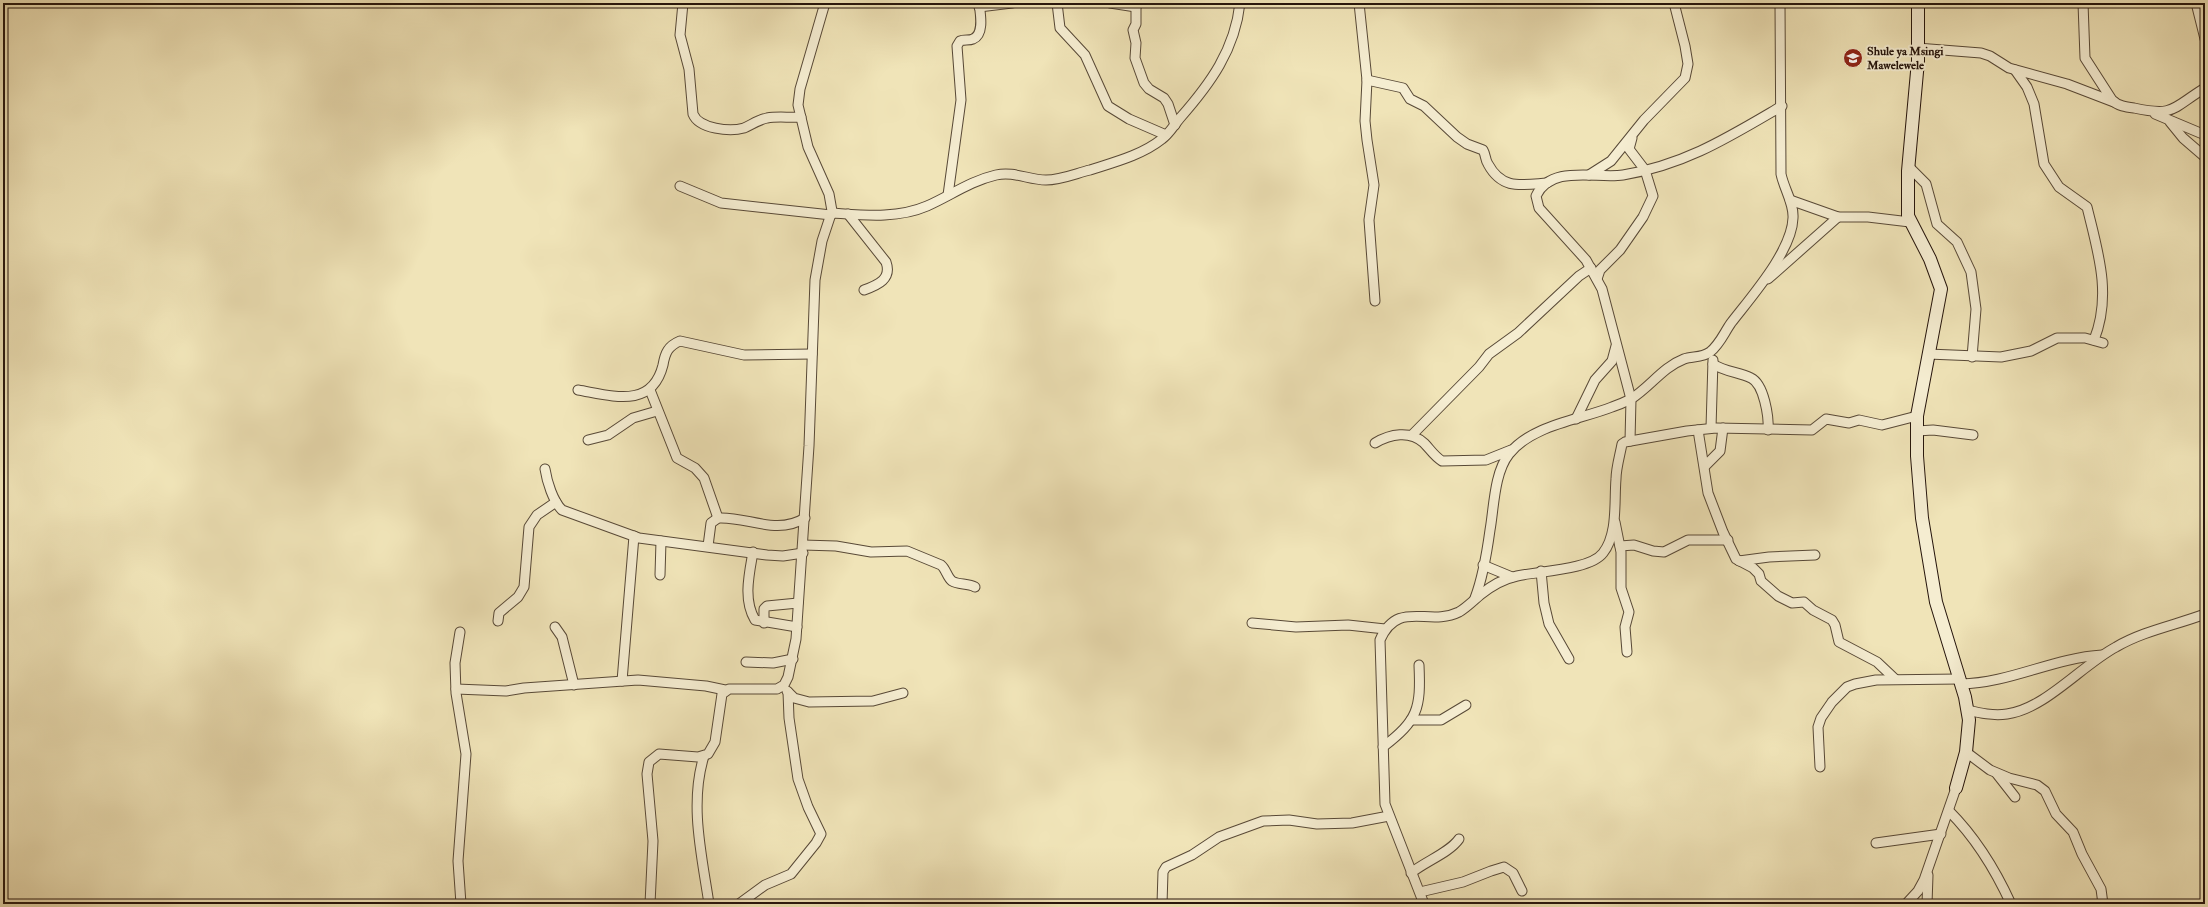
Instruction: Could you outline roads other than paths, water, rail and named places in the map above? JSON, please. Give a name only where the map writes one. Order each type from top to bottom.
[{"type":"street","points":[[684,3],[680,35],[687,63],[692,110],[696,121],[704,125],[731,129],[744,128],[768,118],[801,117]]},
{"type":"street","points":[[739,904],[765,885],[791,874],[812,849],[821,834],[808,807],[798,779],[786,689],[793,659],[797,627],[803,549],[815,274],[822,241],[831,214],[829,194],[808,147],[798,105],[800,89],[826,3]]},
{"type":"street","points":[[948,195],[960,100],[957,46],[960,41],[974,39],[977,36],[981,23],[979,5],[1012,3]]},
{"type":"street","points":[[1057,3],[1060,28],[1087,58],[1100,85],[1106,103],[1113,110],[1129,119],[1166,135]]},
{"type":"street","points":[[1110,3],[1136,5],[1136,24],[1133,30],[1136,43],[1136,60],[1147,87],[1160,95],[1168,104],[1175,125]]},
{"type":"street","points":[[680,186],[721,203],[831,214],[872,216],[904,212],[928,206],[948,195],[996,175],[1021,175],[1046,180],[1062,177],[1133,156],[1153,145],[1166,135],[1200,97],[1225,59],[1238,22],[1240,3]]},
{"type":"street","points":[[1359,3],[1367,80],[1366,121],[1374,185],[1369,220],[1375,301]]},
{"type":"street","points":[[1588,176],[1611,161],[1632,137],[1644,120],[1679,85],[1687,73],[1685,46],[1674,3]]},
{"type":"street","points":[[1474,600],[1480,586],[1499,478],[1507,457],[1534,434],[1631,399],[1676,363],[1685,358],[1703,356],[1715,348],[1763,283],[1792,229],[1793,213],[1790,200],[1783,186],[1781,174],[1782,106],[1780,3]]},
{"type":"street","points":[[1911,903],[1928,872],[1949,811],[1966,752],[1969,720],[1960,682],[1936,602],[1928,563],[1922,518],[1917,416],[1941,288],[1930,259],[1910,222],[1907,208],[1917,48],[1918,3]]},
{"type":"street","points":[[2083,3],[2085,58],[2114,102]]},
{"type":"street","points":[[2196,3],[2205,39]]},
{"type":"street","points":[[1917,48],[1982,53],[2015,70],[2067,84],[2114,102],[2120,106],[2152,112],[2205,135]]},
{"type":"street","points":[[2015,70],[2027,87],[2034,104],[2044,164],[2059,187],[2087,207],[2097,244],[2101,268],[2103,311],[2094,340]]},
{"type":"street","points":[[1367,80],[1403,88],[1410,99],[1424,106],[1457,137],[1468,144],[1483,150],[1487,164],[1500,181],[1519,186],[1548,183]]},
{"type":"street","points":[[2152,112],[2170,111],[2205,88]]},
{"type":"street","points":[[1630,441],[1631,399],[1602,289],[1591,268],[1566,236],[1539,208],[1536,196],[1548,183],[1561,176],[1606,177],[1667,165],[1712,147],[1782,106]]},
{"type":"street","points":[[2170,120],[2183,138],[2205,157]]},
{"type":"street","points":[[1596,279],[1600,270],[1620,250],[1644,217],[1650,204],[1652,190],[1645,170],[1629,149],[1632,137]]},
{"type":"street","points":[[1909,167],[1926,184],[1936,224],[1957,242],[1971,272],[1976,309],[1972,357]]},
{"type":"street","points":[[1790,200],[1838,217],[1868,217],[1910,222]]},
{"type":"street","points":[[848,214],[886,262],[888,268],[885,279],[880,284],[864,290]]},
{"type":"street","points":[[1763,283],[1838,217]]},
{"type":"street","points":[[1412,435],[1479,367],[1489,354],[1518,333],[1578,276],[1591,268]]},
{"type":"street","points":[[1928,354],[1972,357],[2002,357],[2031,351],[2057,338],[2084,338],[2103,343]]},
{"type":"street","points":[[578,390],[620,396],[636,396],[645,394],[650,390],[660,376],[666,352],[673,344],[680,341],[744,355],[812,354]]},
{"type":"street","points":[[1576,419],[1595,380],[1612,361],[1616,342]]},
{"type":"street","points":[[1711,428],[1715,348]]},
{"type":"street","points":[[1713,364],[1722,370],[1750,377],[1756,382],[1768,412],[1768,430]]},
{"type":"street","points":[[650,390],[657,411],[672,442],[677,458],[695,468],[704,478],[718,518]]},
{"type":"street","points":[[588,440],[608,435],[633,418],[657,411]]},
{"type":"street","points":[[1627,652],[1625,627],[1629,612],[1621,588],[1620,546],[1615,520],[1617,471],[1622,444],[1630,441],[1711,428],[1812,430],[1826,419],[1849,423],[1859,420],[1882,425],[1917,416]]},
{"type":"street","points":[[1705,466],[1720,451],[1723,428]]},
{"type":"street","points":[[1698,430],[1700,452],[1705,466],[1708,493],[1728,540],[1739,561],[1753,568],[1761,581],[1778,596],[1792,603],[1804,602],[1813,610],[1828,617],[1835,625],[1839,642],[1877,662],[1896,679]]},
{"type":"street","points":[[1917,431],[1933,430],[1973,436]]},
{"type":"street","points":[[1375,443],[1396,434],[1412,435],[1418,438],[1442,460],[1486,460],[1516,448]]},
{"type":"street","points":[[545,469],[547,479],[556,502],[562,510],[634,536],[660,541],[783,556],[803,549],[836,546],[871,552],[907,551],[941,565],[945,568],[951,580],[974,587]]},
{"type":"street","points":[[498,621],[499,612],[518,597],[524,587],[529,527],[537,515],[556,502]]},
{"type":"street","points":[[708,546],[711,523],[718,518],[774,525],[793,524],[805,518]]},
{"type":"street","points":[[1425,904],[1384,804],[1380,640],[1385,629],[1399,618],[1411,616],[1437,616],[1458,612],[1493,585],[1512,577],[1594,562],[1604,551],[1615,520]]},
{"type":"street","points":[[622,681],[634,536]]},
{"type":"street","points":[[1620,546],[1634,545],[1653,551],[1664,552],[1688,540],[1728,540]]},
{"type":"street","points":[[660,541],[660,575]]},
{"type":"street","points":[[753,552],[748,605],[755,620],[797,627]]},
{"type":"street","points":[[1739,561],[1769,556],[1814,554]]},
{"type":"street","points":[[1483,565],[1512,577]]},
{"type":"street","points":[[1541,571],[1544,603],[1549,624],[1569,660]]},
{"type":"street","points":[[764,622],[764,609],[766,606],[798,603]]},
{"type":"street","points":[[1967,710],[1984,714],[2007,714],[2026,708],[2043,698],[2116,646],[2151,632],[2205,614]]},
{"type":"street","points":[[1252,623],[1296,627],[1331,625],[1385,629]]},
{"type":"street","points":[[556,627],[562,637],[574,685]]},
{"type":"street","points":[[460,632],[455,663],[457,710],[466,754],[458,861],[461,904]]},
{"type":"street","points":[[1820,767],[1818,727],[1821,718],[1832,702],[1847,687],[1855,684],[1896,679],[1983,684],[2081,656],[2104,654]]},
{"type":"street","points":[[746,662],[773,663],[793,659]]},
{"type":"street","points":[[1383,747],[1401,732],[1411,720],[1418,706],[1419,665]]},
{"type":"street","points":[[456,689],[506,691],[524,688],[622,681],[662,681],[725,690],[786,689],[794,698],[809,702],[873,701],[903,693]]},
{"type":"street","points":[[710,904],[697,817],[697,783],[704,756],[710,751],[715,742],[720,697],[725,690]]},
{"type":"street","points":[[1411,720],[1441,720],[1466,705]]},
{"type":"street","points":[[1966,752],[1996,772],[2014,780],[2037,785],[2045,791],[2054,810],[2068,825],[2076,838],[2082,854],[2101,890],[2103,904]]},
{"type":"street","points":[[650,904],[653,841],[647,774],[649,762],[654,757],[663,754],[704,756]]},
{"type":"street","points":[[1996,772],[2015,797]]},
{"type":"street","points":[[1949,811],[1969,833],[1986,857],[2011,904]]},
{"type":"street","points":[[1162,904],[1163,872],[1166,866],[1192,856],[1209,843],[1233,830],[1263,821],[1290,820],[1317,824],[1352,823],[1389,816]]},
{"type":"street","points":[[1876,843],[1941,834]]},
{"type":"street","points":[[1411,873],[1428,860],[1451,848],[1459,839]]},
{"type":"street","points":[[1420,892],[1457,884],[1504,867],[1513,873],[1522,891]]},
{"type":"street","points":[[1927,904],[1928,872]]},
{"type":"place","name":"Shule ya Msingi Mawelewele","points":[[1853,58]]}]
